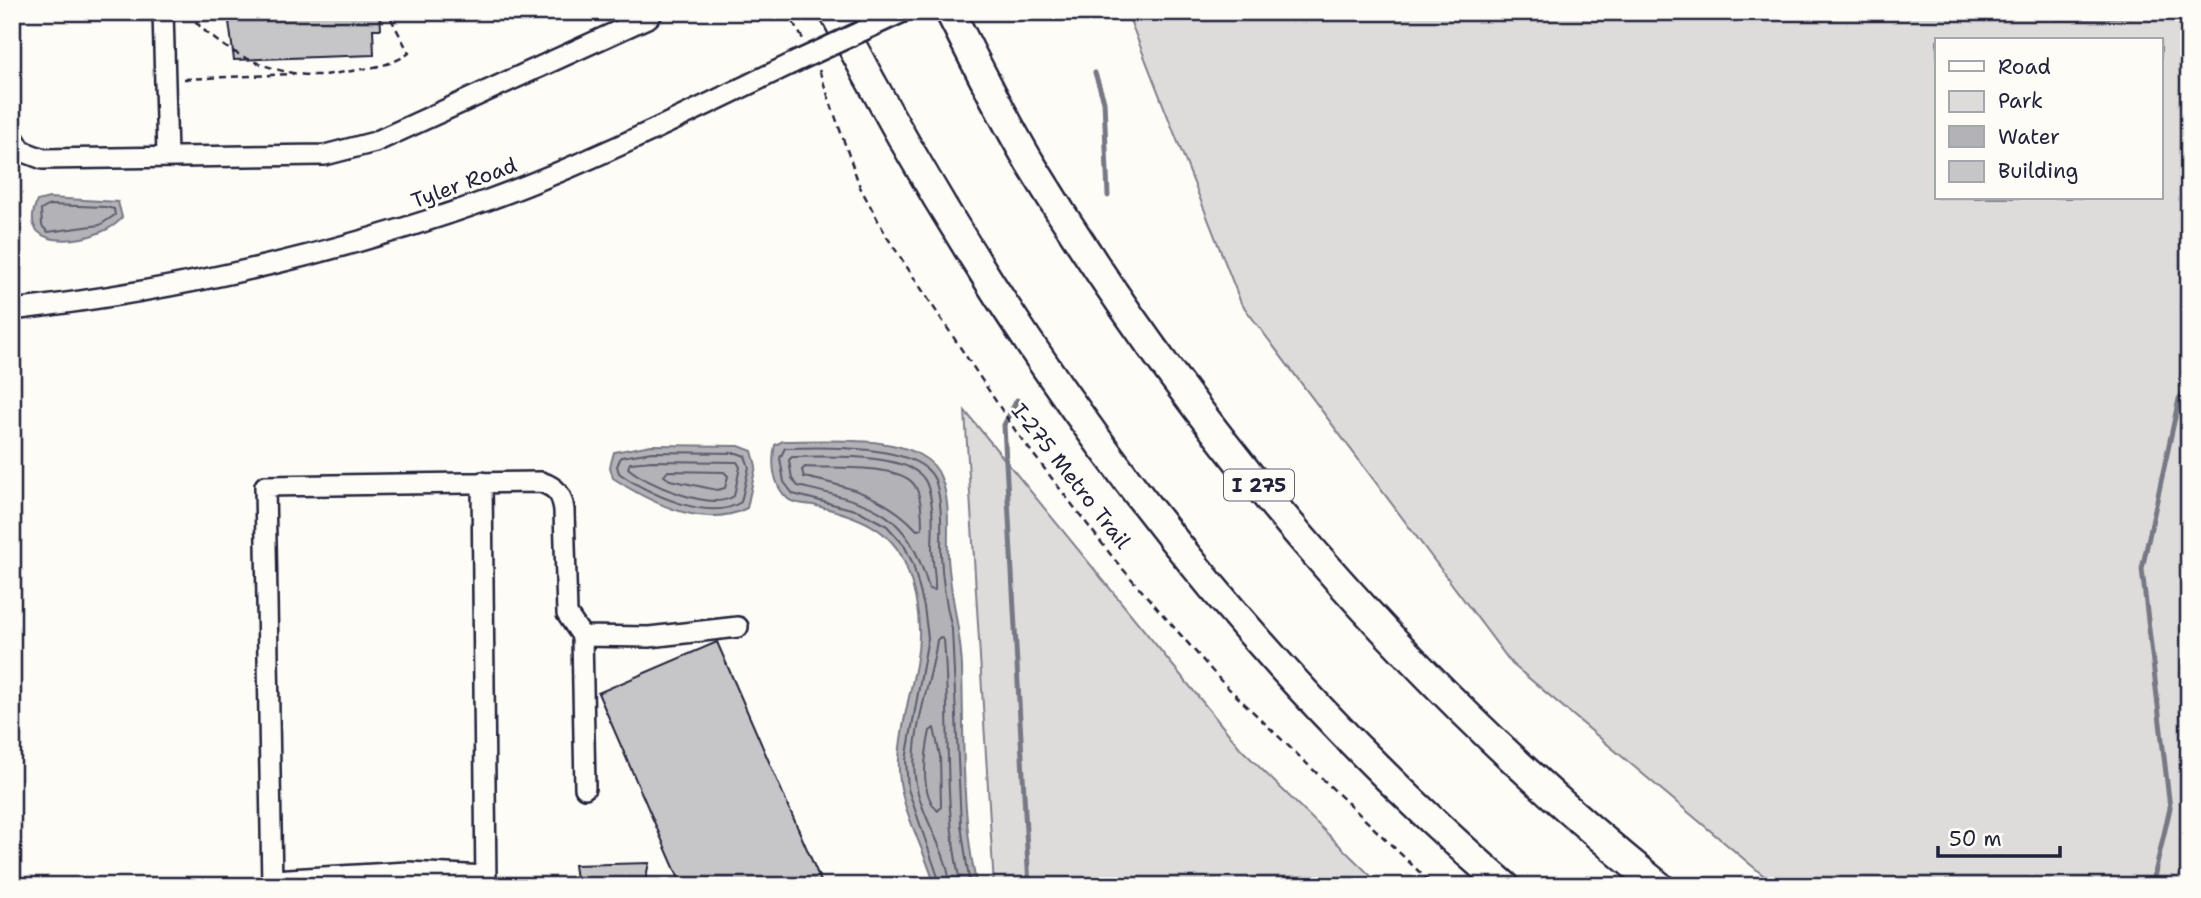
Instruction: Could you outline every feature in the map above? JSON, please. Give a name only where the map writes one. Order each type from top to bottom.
[{"type":"highway","points":[[834,12],[894,128],[937,203],[1038,356],[1116,464],[1186,555],[1292,677],[1420,808],[1505,886]]},
{"type":"highway","name":"I 275","points":[[950,12],[1029,160],[1078,240],[1170,372],[1254,479],[1350,591],[1430,677],[1564,805],[1659,886]]},
{"type":"street","points":[[163,12],[167,156]]},
{"type":"street","points":[[12,135],[22,150],[43,159],[325,155],[375,142],[649,17],[653,12]]},
{"type":"street","name":"Tyler Road","points":[[12,310],[205,279],[336,248],[424,222],[556,173],[903,12]]},
{"type":"street","points":[[482,482],[486,881],[408,872],[272,883],[265,486],[482,482],[541,482],[559,494],[564,510],[567,614],[582,635],[585,788]]},
{"type":"street","points":[[582,635],[649,637],[738,626]]},
{"type":"path","points":[[188,12],[220,44],[256,62],[298,74]]},
{"type":"path","points":[[787,12],[803,39]]},
{"type":"path","points":[[181,80],[326,75],[372,68],[409,53],[388,13]]},
{"type":"path","name":"I-275 Metro Trail","points":[[816,63],[860,187],[887,237],[1017,433],[1115,559],[1222,682],[1434,886]]},
{"type":"green space","points":[[1147,12],[2054,12],[2055,20],[2189,15],[2189,886],[1776,886],[1512,664],[1241,303],[1128,15]]},
{"type":"green space","points":[[965,411],[1241,749],[1381,886],[994,886]]},
{"type":"water","points":[[49,198],[118,202],[122,217],[113,226],[82,238],[49,238],[38,231],[33,219],[37,201]]},
{"type":"water","points":[[783,441],[854,441],[890,445],[923,457],[940,474],[946,497],[949,571],[961,654],[964,777],[968,833],[977,886],[935,886],[902,792],[899,759],[902,732],[919,643],[915,595],[906,566],[891,541],[880,531],[856,518],[797,503],[783,494],[776,481],[773,459],[775,445]]},
{"type":"water","points":[[651,445],[739,446],[752,451],[756,466],[747,508],[730,514],[695,515],[660,504],[613,478],[610,467],[614,452]]},
{"type":"building","points":[[380,12],[381,29],[373,29],[374,55],[234,60],[228,14]]},
{"type":"building","points":[[717,642],[823,886],[682,886],[598,693]]},
{"type":"building","points":[[649,863],[644,886],[577,886],[574,865]]},
{"type":"waterway","points":[[1095,73],[1104,101],[1108,196]]},
{"type":"waterway","points":[[2152,886],[2170,808],[2142,569],[2179,399],[2189,385]]},
{"type":"waterway","points":[[1017,400],[1004,425],[1029,886]]}]
